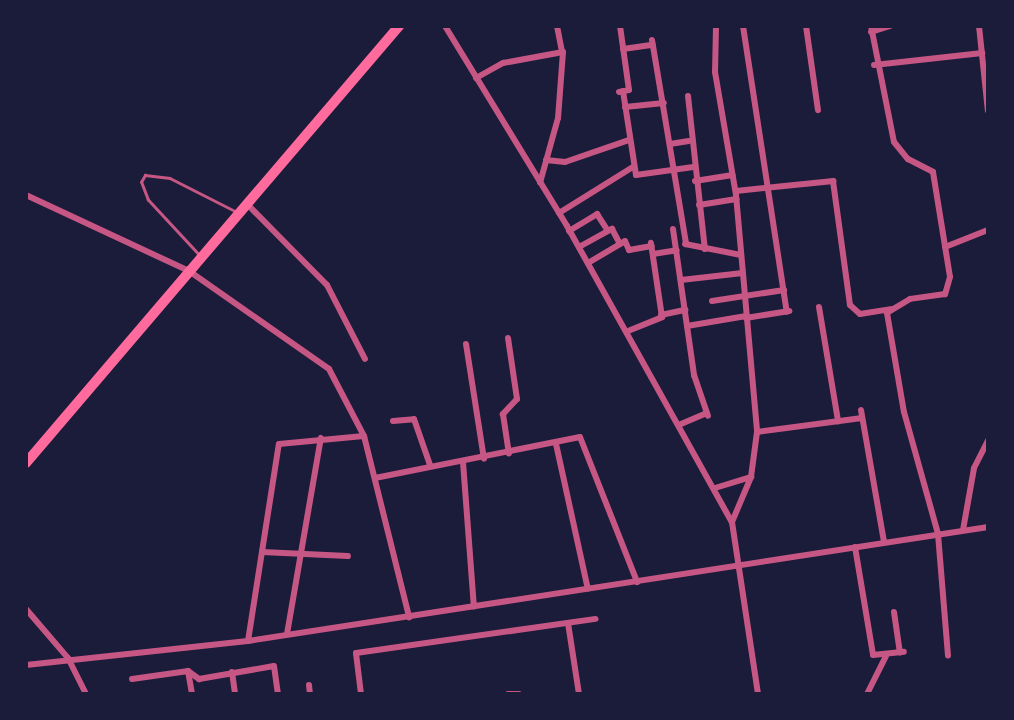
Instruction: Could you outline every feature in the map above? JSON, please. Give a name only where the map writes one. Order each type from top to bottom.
[{"type":"main road","points":[[26,463],[399,26]]},
{"type":"street","points":[[444,26],[628,331],[732,522],[758,694]]},
{"type":"street","points":[[540,183],[558,118],[562,52],[557,26]]},
{"type":"street","points":[[620,26],[629,90],[621,91],[636,175],[693,167]]},
{"type":"street","points":[[716,26],[715,72],[736,195],[757,432],[751,478],[732,522]]},
{"type":"street","points":[[687,326],[789,311],[783,290],[743,26]]},
{"type":"street","points":[[806,26],[818,110]]},
{"type":"street","points":[[699,205],[767,186],[833,181],[850,304],[860,314],[891,309],[945,294],[950,288],[933,172],[908,159],[894,142],[874,65],[871,29],[890,26]]},
{"type":"street","points":[[979,26],[988,111]]},
{"type":"street","points":[[623,49],[653,42],[687,244]]},
{"type":"street","points":[[476,78],[503,63],[562,52]]},
{"type":"street","points":[[874,65],[982,52]]},
{"type":"street","points":[[688,96],[689,141],[705,249]]},
{"type":"street","points":[[625,107],[664,103]]},
{"type":"street","points":[[546,160],[565,162],[629,140]]},
{"type":"street","points":[[670,144],[689,141]]},
{"type":"street","points":[[559,213],[633,167]]},
{"type":"street","points":[[695,181],[733,175]]},
{"type":"street","points":[[26,195],[189,271],[265,330],[319,359],[345,393],[364,436],[409,617]]},
{"type":"street","points":[[247,204],[327,285],[365,359]]},
{"type":"street","points":[[569,231],[597,214],[608,231]]},
{"type":"street","points":[[579,247],[612,229],[620,244],[629,250],[676,248],[687,244],[741,255]]},
{"type":"street","points":[[673,229],[687,326],[707,414],[681,424]]},
{"type":"street","points":[[945,247],[988,230]]},
{"type":"street","points":[[588,263],[620,244]]},
{"type":"street","points":[[652,248],[662,315]]},
{"type":"street","points":[[681,280],[743,273]]},
{"type":"street","points":[[712,301],[783,290]]},
{"type":"street","points":[[819,307],[838,421]]},
{"type":"street","points":[[891,309],[888,334],[904,412],[938,534],[948,656]]},
{"type":"street","points":[[628,331],[662,315],[685,310]]},
{"type":"street","points":[[508,338],[517,399],[503,414],[509,454]]},
{"type":"street","points":[[466,344],[484,459]]},
{"type":"street","points":[[757,432],[838,421],[862,414],[884,542]]},
{"type":"street","points":[[393,421],[414,419],[430,466]]},
{"type":"street","points":[[248,641],[279,444],[364,436]]},
{"type":"street","points":[[287,634],[321,438]]},
{"type":"street","points":[[963,530],[974,468],[988,440]]},
{"type":"street","points":[[375,478],[430,466],[584,441],[637,582]]},
{"type":"street","points":[[556,444],[588,589]]},
{"type":"street","points":[[463,462],[474,607]]},
{"type":"street","points":[[715,488],[751,478]]},
{"type":"street","points":[[26,665],[68,658],[248,641],[988,527]]},
{"type":"street","points":[[855,547],[873,655],[886,656],[902,652],[894,612]]},
{"type":"street","points":[[262,552],[302,550],[348,556]]},
{"type":"street","points":[[26,609],[68,658],[86,694]]},
{"type":"street","points":[[361,694],[356,653],[596,619]]},
{"type":"street","points":[[568,623],[579,694]]},
{"type":"street","points":[[867,694],[886,656]]},
{"type":"street","points":[[132,679],[188,671],[199,679],[274,666],[278,694]]},
{"type":"street","points":[[188,671],[192,694]]},
{"type":"street","points":[[232,672],[235,694]]},
{"type":"street","points":[[309,685],[310,694]]},
{"type":"street","points":[[508,694],[519,694]]},
{"type":"lane","points":[[201,258],[192,241],[148,201],[141,182],[145,175],[170,177],[239,213]]}]
